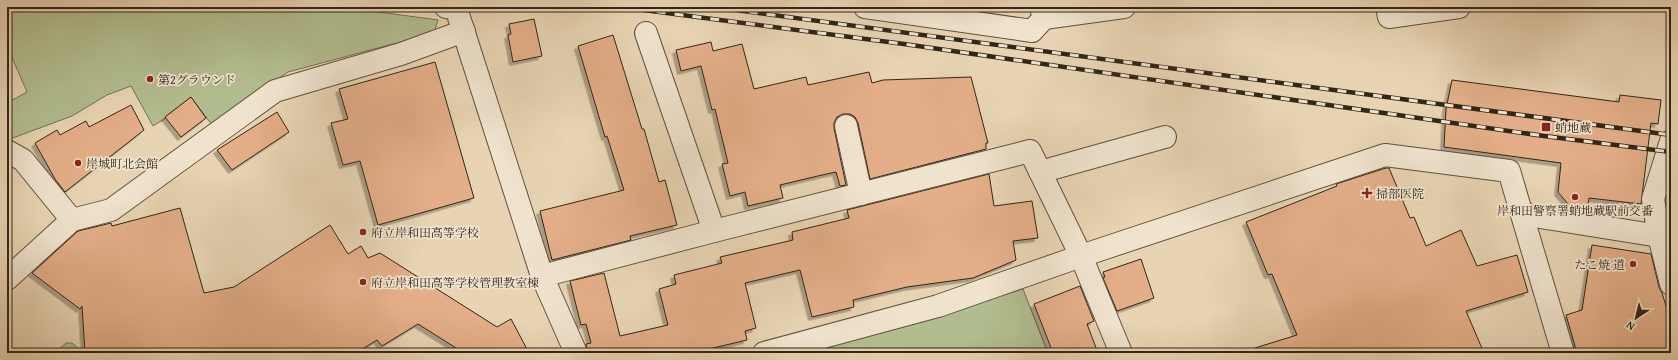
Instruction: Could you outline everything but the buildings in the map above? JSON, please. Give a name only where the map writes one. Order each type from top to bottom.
[{"type":"street","points":[[446,7],[456,8],[542,276],[576,353]]},
{"type":"street","points":[[865,7],[934,12],[1032,31],[1042,13],[1124,7]]},
{"type":"street","points":[[1387,7],[1389,17],[1459,7]]},
{"type":"street","points":[[7,280],[72,220],[111,210],[275,91],[401,54],[464,32]]},
{"type":"street","points":[[646,33],[714,231]]},
{"type":"street","points":[[846,126],[861,194]]},
{"type":"street","points":[[1040,172],[1165,137]]},
{"type":"street","points":[[1671,141],[1653,199],[1658,236],[1671,284]]},
{"type":"street","points":[[7,151],[23,160],[72,220]]},
{"type":"street","points":[[542,276],[1030,151],[1081,256],[1121,353]]},
{"type":"street","points":[[764,353],[938,306],[1081,256],[1385,155],[1510,171],[1563,353]]},
{"type":"street","points":[[1522,214],[1658,236]]},
{"type":"green space","name":"第2グラウンド","points":[[7,7],[342,7],[438,20],[434,33],[288,72],[212,125],[191,97],[165,117],[166,118],[153,126],[131,86],[107,95],[72,116],[10,139],[7,138],[7,103],[27,92],[7,46]]},
{"type":"green space","points":[[1023,289],[1048,353],[802,353]]},
{"type":"green space","points":[[66,343],[72,343],[78,348],[78,353],[55,353]]},
{"type":"railway","points":[[621,7],[904,44],[1544,136],[1671,152]]},
{"type":"railway","points":[[713,7],[1671,135]]},
{"type":"place","name":"第2グラウンド","points":[[150,79]]},
{"type":"place","name":"蛸地蔵","points":[[1546,127]]},
{"type":"place","name":"岸城町北会館","points":[[78,163]]},
{"type":"place","name":"掃部医院","points":[[1367,193]]},
{"type":"place","name":"岸和田警察署蛸地蔵駅前交番","points":[[1575,197]]},
{"type":"place","name":"府立岸和田高等学校","points":[[363,232]]},
{"type":"place","name":"たこ焼 道","points":[[1633,264]]},
{"type":"place","name":"府立岸和田高等学校管理教室棟","points":[[363,282]]}]
